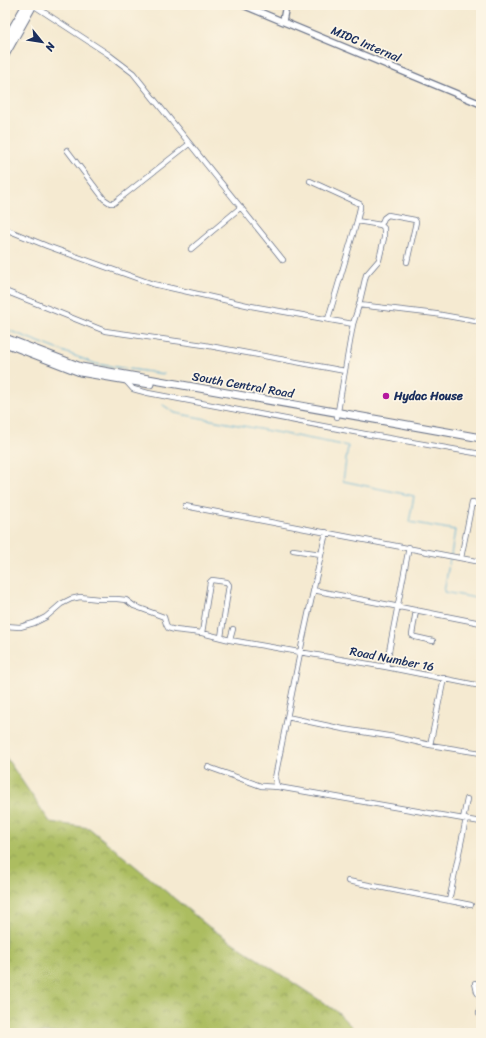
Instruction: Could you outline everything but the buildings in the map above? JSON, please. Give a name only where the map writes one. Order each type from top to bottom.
[{"type":"main road","points":[[5,41],[26,5]]},
{"type":"main road","points":[[5,55],[33,5]]},
{"type":"main road","name":"South Central Road","points":[[5,338],[81,367],[481,442]]},
{"type":"main road","name":"South Central Road","points":[[5,343],[80,372],[481,438]]},
{"type":"street","points":[[33,5],[120,62],[133,73],[282,260]]},
{"type":"street","name":"MIDC Internal","points":[[243,5],[481,104]]},
{"type":"street","points":[[282,21],[286,5]]},
{"type":"street","points":[[307,5],[312,7]]},
{"type":"street","points":[[67,150],[104,199],[110,203],[114,202],[189,144]]},
{"type":"street","points":[[310,181],[360,204],[357,221],[328,319]]},
{"type":"street","points":[[191,249],[241,207]]},
{"type":"street","points":[[381,225],[384,218],[388,215],[415,220],[416,222],[407,262]]},
{"type":"street","points":[[338,415],[353,324],[366,275],[379,260],[384,231],[384,228],[381,225],[357,221]]},
{"type":"street","points":[[5,229],[47,246],[153,284],[251,306],[353,324]]},
{"type":"street","points":[[5,291],[105,331],[204,345],[345,371]]},
{"type":"street","points":[[359,305],[436,314],[481,322]]},
{"type":"street","points":[[124,380],[133,389],[148,393],[365,434],[481,454]]},
{"type":"street","points":[[460,558],[472,503],[481,505]]},
{"type":"street","points":[[185,506],[409,547],[481,562]]},
{"type":"street","points":[[278,787],[275,778],[326,532]]},
{"type":"street","points":[[386,667],[409,547]]},
{"type":"street","points":[[293,550],[322,554]]},
{"type":"street","points":[[202,633],[210,582],[212,580],[227,582],[229,585],[221,637]]},
{"type":"street","points":[[313,590],[481,623]]},
{"type":"street","name":"Road Number 16","points":[[5,626],[20,626],[34,623],[46,617],[61,604],[71,599],[80,597],[126,600],[134,606],[164,617],[168,628],[175,630],[202,633],[230,640],[386,667],[481,686]]},
{"type":"street","points":[[416,610],[412,635],[433,641]]},
{"type":"street","points":[[230,640],[233,629]]},
{"type":"street","points":[[430,745],[444,678]]},
{"type":"street","points":[[287,717],[343,730],[410,739],[430,745],[481,753]]},
{"type":"street","points":[[208,767],[261,786],[278,787],[481,822]]},
{"type":"street","points":[[449,901],[467,799]]},
{"type":"street","points":[[348,881],[470,906]]},
{"type":"street","points":[[475,983],[481,998]]},
{"type":"street","points":[[479,1014],[481,1002]]},
{"type":"green space","points":[[5,756],[50,822],[89,828],[209,927],[336,1011],[358,1033],[10,1033],[5,1023]]},
{"type":"waterway","points":[[5,329],[96,364],[164,374]]},
{"type":"waterway","points":[[163,405],[175,413],[348,446],[343,481],[414,496],[409,522],[455,530],[451,555]]},
{"type":"waterway","points":[[450,558],[444,592],[481,599]]},
{"type":"place","name":"Hydac House","points":[[386,396]]}]
